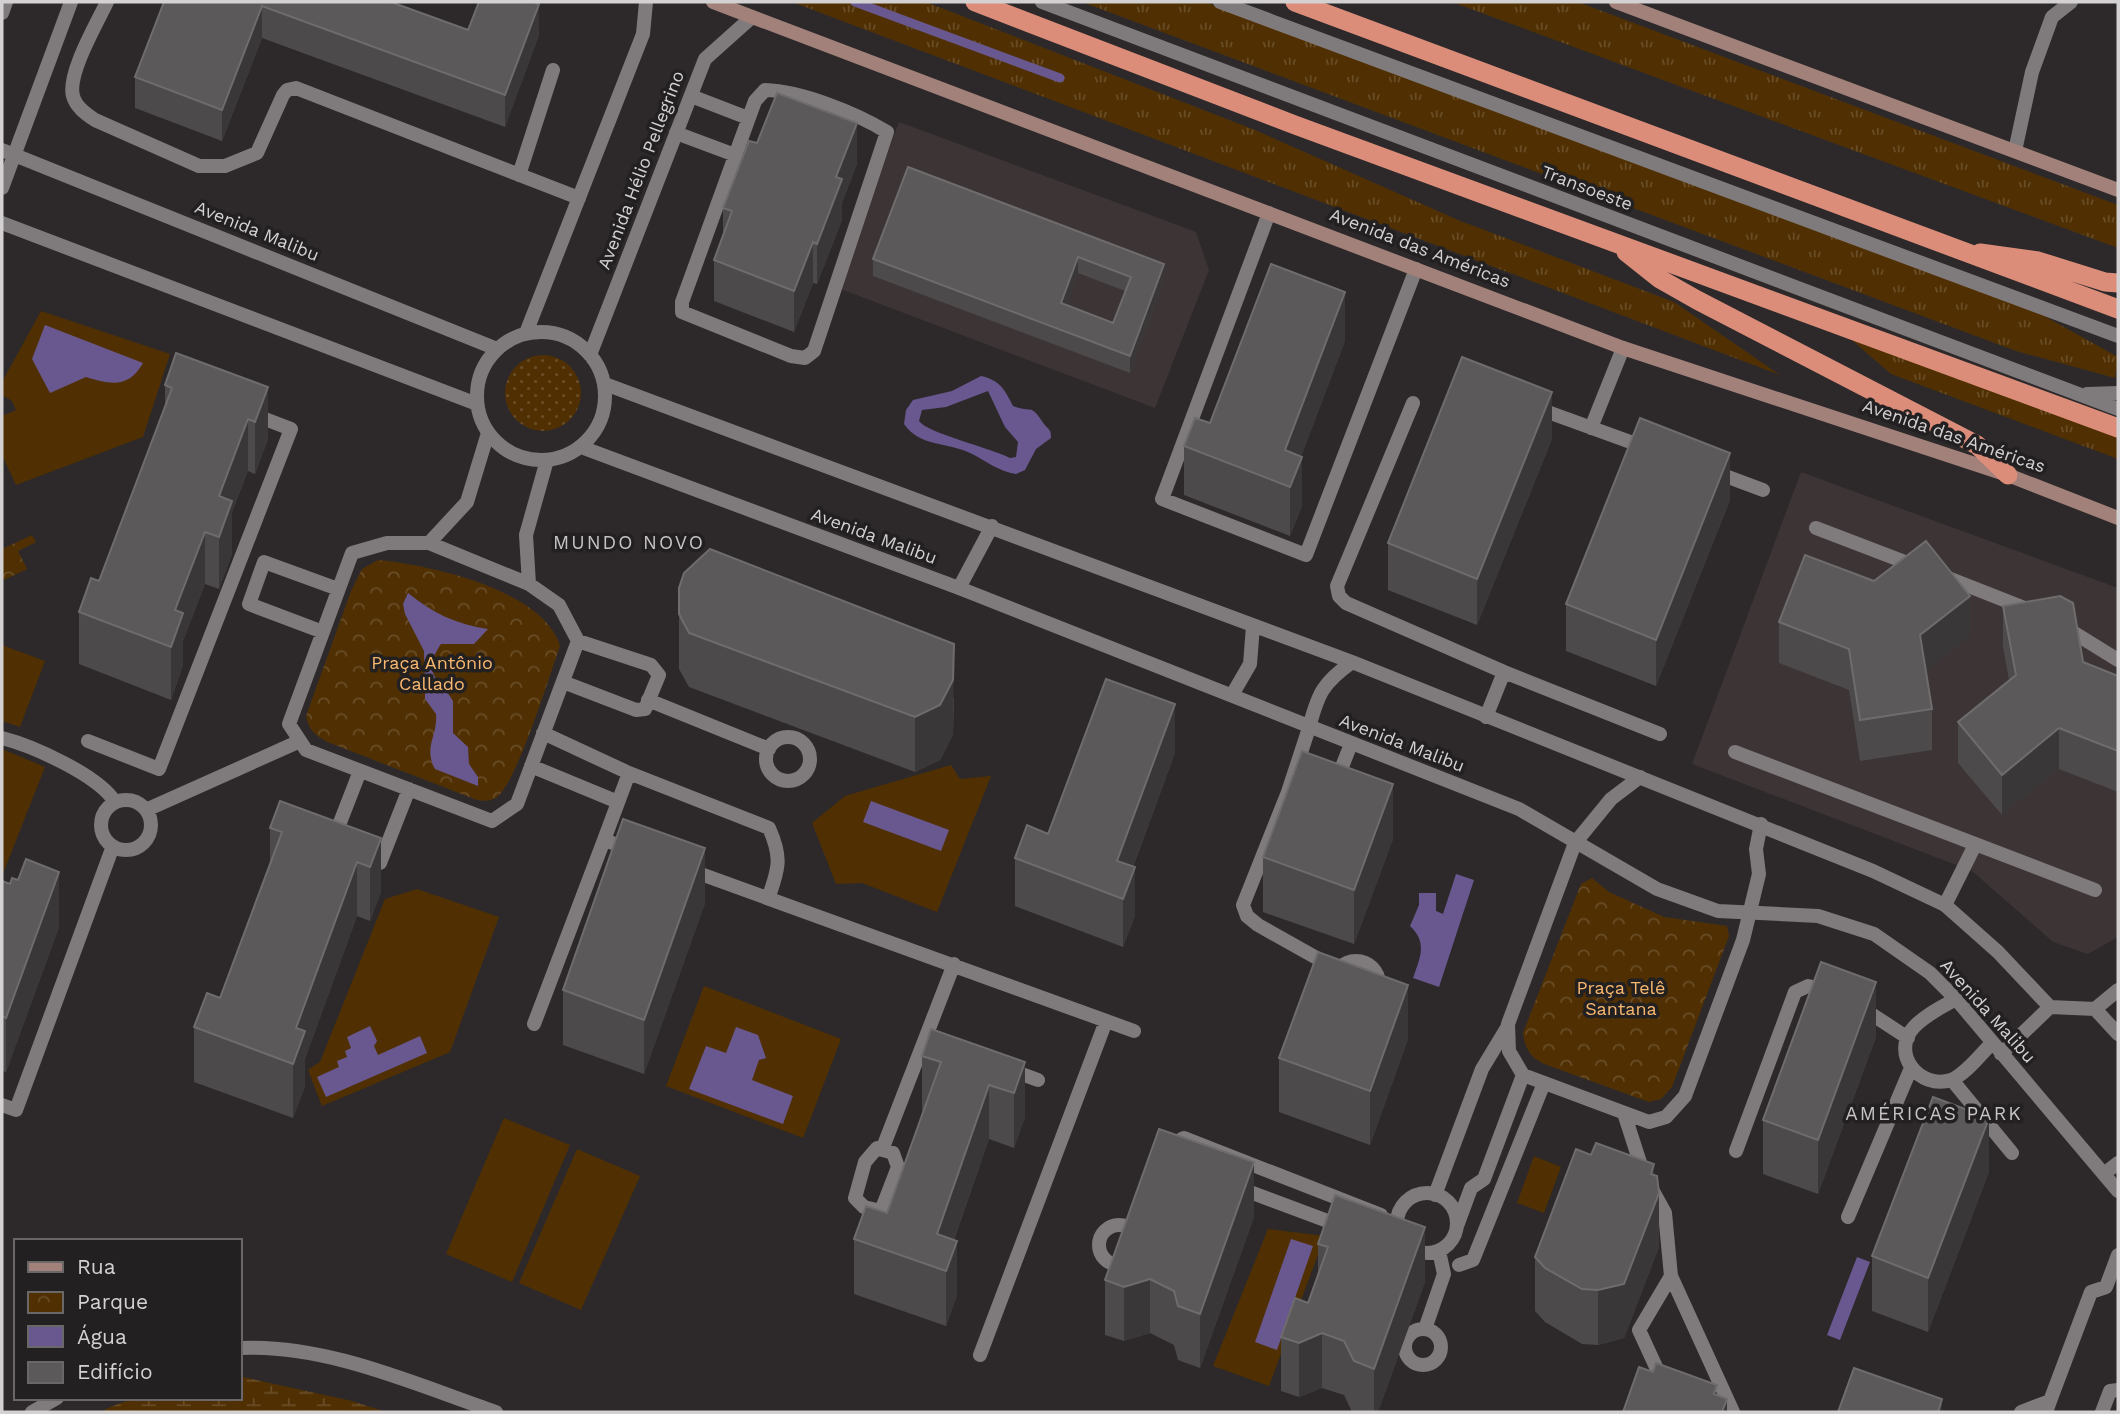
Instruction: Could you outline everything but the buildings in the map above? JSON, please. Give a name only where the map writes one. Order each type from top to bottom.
[{"type":"highway","points":[[975,2],[1295,125],[2118,428]]},
{"type":"highway","points":[[1295,2],[2118,309]]},
{"type":"highway","points":[[1618,244],[1637,263],[1688,295],[1977,445],[2008,475]]},
{"type":"highway","points":[[1961,252],[2017,257],[2118,283]]},
{"type":"main road","name":"Avenida das Américas","points":[[713,2],[1623,348],[2008,475],[2118,518]]},
{"type":"main road","points":[[1616,2],[2118,190]]},
{"type":"street","points":[[2,13],[6,2]]},
{"type":"street","points":[[2,188],[8,152],[71,2]]},
{"type":"street","points":[[107,2],[72,81],[73,97],[82,111],[95,120],[199,166],[225,166],[257,153],[283,95],[287,90],[296,88],[579,198]]},
{"type":"street","points":[[526,334],[643,34],[646,2]]},
{"type":"street","name":"Transoeste","points":[[1042,2],[2118,409]]},
{"type":"street","points":[[1220,2],[2118,336]]},
{"type":"street","points":[[2015,151],[2032,72],[2052,17],[2071,2]]},
{"type":"street","name":"Avenida Hélio Pellegrino","points":[[590,355],[705,59],[752,16]]},
{"type":"street","points":[[519,175],[552,69]]},
{"type":"street","points":[[765,90],[783,90],[870,122],[887,131],[814,351],[805,358],[791,356],[682,312],[682,302],[735,155],[755,101],[765,90]]},
{"type":"street","points":[[691,96],[748,118]]},
{"type":"street","points":[[676,133],[735,155]]},
{"type":"street","name":"Avenida Malibu","points":[[8,152],[497,349]]},
{"type":"street","points":[[1269,213],[1162,499],[1306,555],[1416,269]]},
{"type":"street","points":[[2,223],[477,404]]},
{"type":"street","points":[[2094,327],[2118,343]]},
{"type":"street","points":[[545,332],[564,336],[590,355],[605,384],[605,405],[599,425],[581,447],[547,460],[533,460],[508,452],[488,432],[477,404],[480,374],[497,349],[510,339],[545,332]]},
{"type":"street","points":[[1591,428],[1623,348]]},
{"type":"street","points":[[605,384],[1352,662],[1873,870],[1945,905],[1998,952],[2050,1007]]},
{"type":"street","points":[[2079,394],[2118,393]]},
{"type":"street","points":[[1515,400],[1665,454]]},
{"type":"street","points":[[1413,403],[1337,586],[1339,596],[1346,603],[1504,673],[1660,734]]},
{"type":"street","points":[[88,741],[159,769],[291,429],[232,406]]},
{"type":"street","points":[[429,542],[467,502],[488,432]]},
{"type":"street","name":"Avenida Malibu","points":[[581,447],[959,588],[1519,809],[1657,889],[1718,911],[1750,915],[1818,916],[1874,934],[1930,973],[1956,999],[2118,1191]]},
{"type":"street","points":[[529,584],[526,535],[547,460]]},
{"type":"street","points":[[1702,467],[1763,489]]},
{"type":"street","points":[[959,588],[992,526]]},
{"type":"street","points":[[1816,528],[2027,608],[2087,638],[2118,660]]},
{"type":"street","points":[[563,682],[636,710],[645,709],[659,676],[652,665],[578,641],[559,605],[529,584],[429,542],[387,543],[352,553],[289,723],[306,750],[492,821],[517,804],[578,641]]},
{"type":"street","points":[[246,543],[264,562],[338,589]]},
{"type":"street","points":[[249,604],[264,562]]},
{"type":"street","points":[[221,608],[249,604],[323,632]]},
{"type":"street","points":[[1232,695],[1250,664],[1253,626]]},
{"type":"street","points":[[1337,970],[1258,925],[1247,916],[1243,905],[1293,794],[1320,691],[1327,680],[1352,662]]},
{"type":"street","points":[[1486,717],[1504,673]]},
{"type":"street","points":[[648,700],[769,749]]},
{"type":"street","points":[[543,733],[629,773],[769,828],[777,845],[779,867],[769,896]]},
{"type":"street","points":[[2,738],[88,775],[107,790],[115,802]]},
{"type":"street","points":[[146,810],[300,741]]},
{"type":"street","points":[[1325,796],[1332,792],[1351,744]]},
{"type":"street","points":[[1735,752],[2095,890]]},
{"type":"street","points":[[531,766],[618,802]]},
{"type":"street","points":[[360,771],[331,843],[380,863],[408,789]]},
{"type":"street","points":[[534,1024],[629,773]]},
{"type":"street","points":[[1435,1195],[1482,1069],[1508,1024],[1575,843],[1611,799],[1640,778]]},
{"type":"street","points":[[131,801],[146,810],[150,826],[144,841],[129,849],[113,846],[103,835],[101,819],[115,802],[131,801]]},
{"type":"street","points":[[1508,1024],[1508,1051],[1524,1075],[1649,1122],[1666,1118],[1685,1096],[1750,915],[1759,874],[1756,849],[1762,824]]},
{"type":"street","points":[[604,840],[642,853]]},
{"type":"street","points":[[1945,905],[1975,845]]},
{"type":"street","points":[[2,1105],[16,1111],[113,846]]},
{"type":"street","points":[[667,862],[769,896],[1134,1031]]},
{"type":"street","points":[[882,1150],[931,1040],[954,964]]},
{"type":"street","points":[[1736,1151],[1795,992],[1808,986],[1835,992],[1908,1038]]},
{"type":"street","points":[[1910,1068],[1921,1078],[1933,1081],[1952,1080],[2050,1007],[2095,1009],[2118,990]]},
{"type":"street","points":[[1848,1217],[1910,1068],[1906,1048],[1908,1038],[1914,1027],[1956,999]]},
{"type":"street","points":[[2095,1009],[2118,1034]]},
{"type":"street","points":[[980,1355],[1106,1021]]},
{"type":"street","points":[[988,1061],[1038,1080]]},
{"type":"street","points":[[1155,1164],[1160,1152],[1184,1138],[1381,1215],[1392,1231],[1410,1248],[1420,1252],[1439,1251],[1447,1245],[1457,1227],[1471,1188],[1484,1179],[1524,1075]]},
{"type":"street","points":[[1952,1080],[2012,1153]]},
{"type":"street","points":[[1459,1265],[1473,1259],[1544,1083]]},
{"type":"street","points":[[1623,1113],[1644,1175],[1665,1213],[1671,1276],[1733,1412]]},
{"type":"street","points":[[1169,1146],[1172,1163],[1373,1238],[1392,1231],[1398,1215],[1409,1200],[1426,1194],[1435,1195],[1454,1211],[1457,1227]]},
{"type":"street","points":[[2105,1173],[2118,1163]]},
{"type":"street","points":[[1424,1329],[1444,1274],[1439,1251]]},
{"type":"street","points":[[2021,1412],[2048,1407],[2091,1292],[2106,1287],[2118,1255]]},
{"type":"street","points":[[1670,1398],[1639,1330],[1671,1276]]},
{"type":"street","points":[[242,1348],[268,1347],[359,1364],[496,1412]]},
{"type":"street","points":[[2102,1412],[2110,1391],[2118,1390]]},
{"type":"street","points":[[32,1412],[53,1400]]},
{"type":"shaded area","points":[[899,122],[1196,232],[1209,270],[1155,408],[838,288]]},
{"type":"shaded area","points":[[1801,472],[2118,588],[2118,937],[2088,954],[2053,942],[1972,871],[1692,764]]},
{"type":"green space","points":[[792,2],[926,2],[1255,130],[1458,220],[1674,302],[1780,375]]},
{"type":"green space","points":[[1082,2],[1205,2],[2028,307],[2118,357],[2115,378],[2016,351]]},
{"type":"green space","points":[[1452,2],[1578,2],[2118,205],[2118,248]]},
{"type":"green space","points":[[41,311],[170,354],[143,437],[16,485],[2,455],[2,416],[16,410],[12,401],[2,395],[2,382]]},
{"type":"green space","points":[[1830,321],[2118,430],[2118,459],[1891,374]]},
{"type":"green space","points":[[543,355],[557,358],[570,366],[578,379],[581,393],[578,407],[570,420],[557,428],[543,431],[529,428],[516,420],[508,407],[505,393],[508,379],[516,366],[529,358]]},
{"type":"green space","points":[[32,535],[36,542],[18,551],[27,569],[2,581],[2,549]]},
{"type":"green space","name":"Praça Antônio Callado","points":[[378,560],[454,575],[509,595],[550,626],[560,646],[514,771],[494,799],[477,800],[330,743],[309,726],[306,716],[351,591],[362,569]]},
{"type":"green space","points":[[2,645],[45,661],[20,727],[2,721]]},
{"type":"green space","points":[[2,749],[45,767],[2,876]]},
{"type":"green space","points":[[951,765],[960,779],[991,776],[937,912],[862,883],[836,884],[812,823],[845,796]]},
{"type":"green space","name":"Praça Telê Santana","points":[[1592,878],[1609,892],[1664,917],[1727,926],[1729,936],[1672,1087],[1661,1099],[1649,1102],[1544,1064],[1529,1052],[1525,1044],[1523,1033],[1581,884]]},
{"type":"green space","points":[[417,889],[499,917],[450,1052],[322,1106],[308,1070],[320,1062],[385,899]]},
{"type":"green space","points":[[704,986],[841,1039],[803,1138],[666,1086]]},
{"type":"green space","points":[[504,1118],[570,1145],[512,1282],[446,1254]]},
{"type":"green space","points":[[577,1149],[640,1176],[581,1310],[519,1283]]},
{"type":"green space","points":[[1534,1156],[1561,1167],[1544,1213],[1517,1203]]},
{"type":"green space","points":[[1268,1229],[1325,1236],[1269,1386],[1213,1366]]},
{"type":"green space","points":[[242,1377],[352,1401],[386,1412],[101,1412],[133,1400],[242,1400]]},
{"type":"water","points":[[45,325],[143,363],[132,377],[125,381],[111,383],[86,377],[50,393],[32,359]]},
{"type":"water","points":[[981,376],[993,380],[1013,406],[1036,413],[1051,433],[1051,438],[1036,449],[1025,470],[1016,474],[961,450],[918,437],[904,424],[906,410],[913,400],[952,391]],"holes":[[[988,391],[1005,427],[1018,442],[1016,457],[1010,458],[946,435],[924,426],[919,421],[922,410],[946,407]]]},
{"type":"water","points":[[408,593],[445,617],[488,629],[474,644],[441,644],[432,663],[434,676],[453,701],[453,733],[468,747],[469,764],[478,777],[478,786],[435,769],[432,761],[430,754],[436,714],[425,699],[424,651],[405,614],[403,604]]},
{"type":"water","points":[[871,801],[949,830],[941,851],[863,822]]},
{"type":"water","points":[[1456,874],[1474,880],[1439,987],[1413,978],[1421,944],[1410,926],[1419,905],[1419,893],[1436,893],[1436,911],[1443,914]]},
{"type":"water","points":[[370,1026],[377,1041],[374,1046],[378,1055],[420,1036],[427,1053],[326,1097],[317,1077],[339,1067],[337,1061],[347,1057],[345,1051],[351,1048],[347,1037]]},
{"type":"water","points":[[736,1027],[758,1035],[766,1058],[759,1060],[752,1080],[793,1096],[783,1124],[689,1089],[706,1046],[726,1053]]},
{"type":"water","points":[[1291,1239],[1313,1246],[1277,1350],[1255,1342]]},
{"type":"water","points":[[1857,1257],[1870,1262],[1840,1340],[1827,1335]]},
{"type":"waterway","points":[[855,2],[1060,78]]},
{"type":"district","name":"MUNDO NOVO","points":[[629,542]]},
{"type":"district","name":"AMÉRICAS PARK","points":[[1934,1113]]}]
